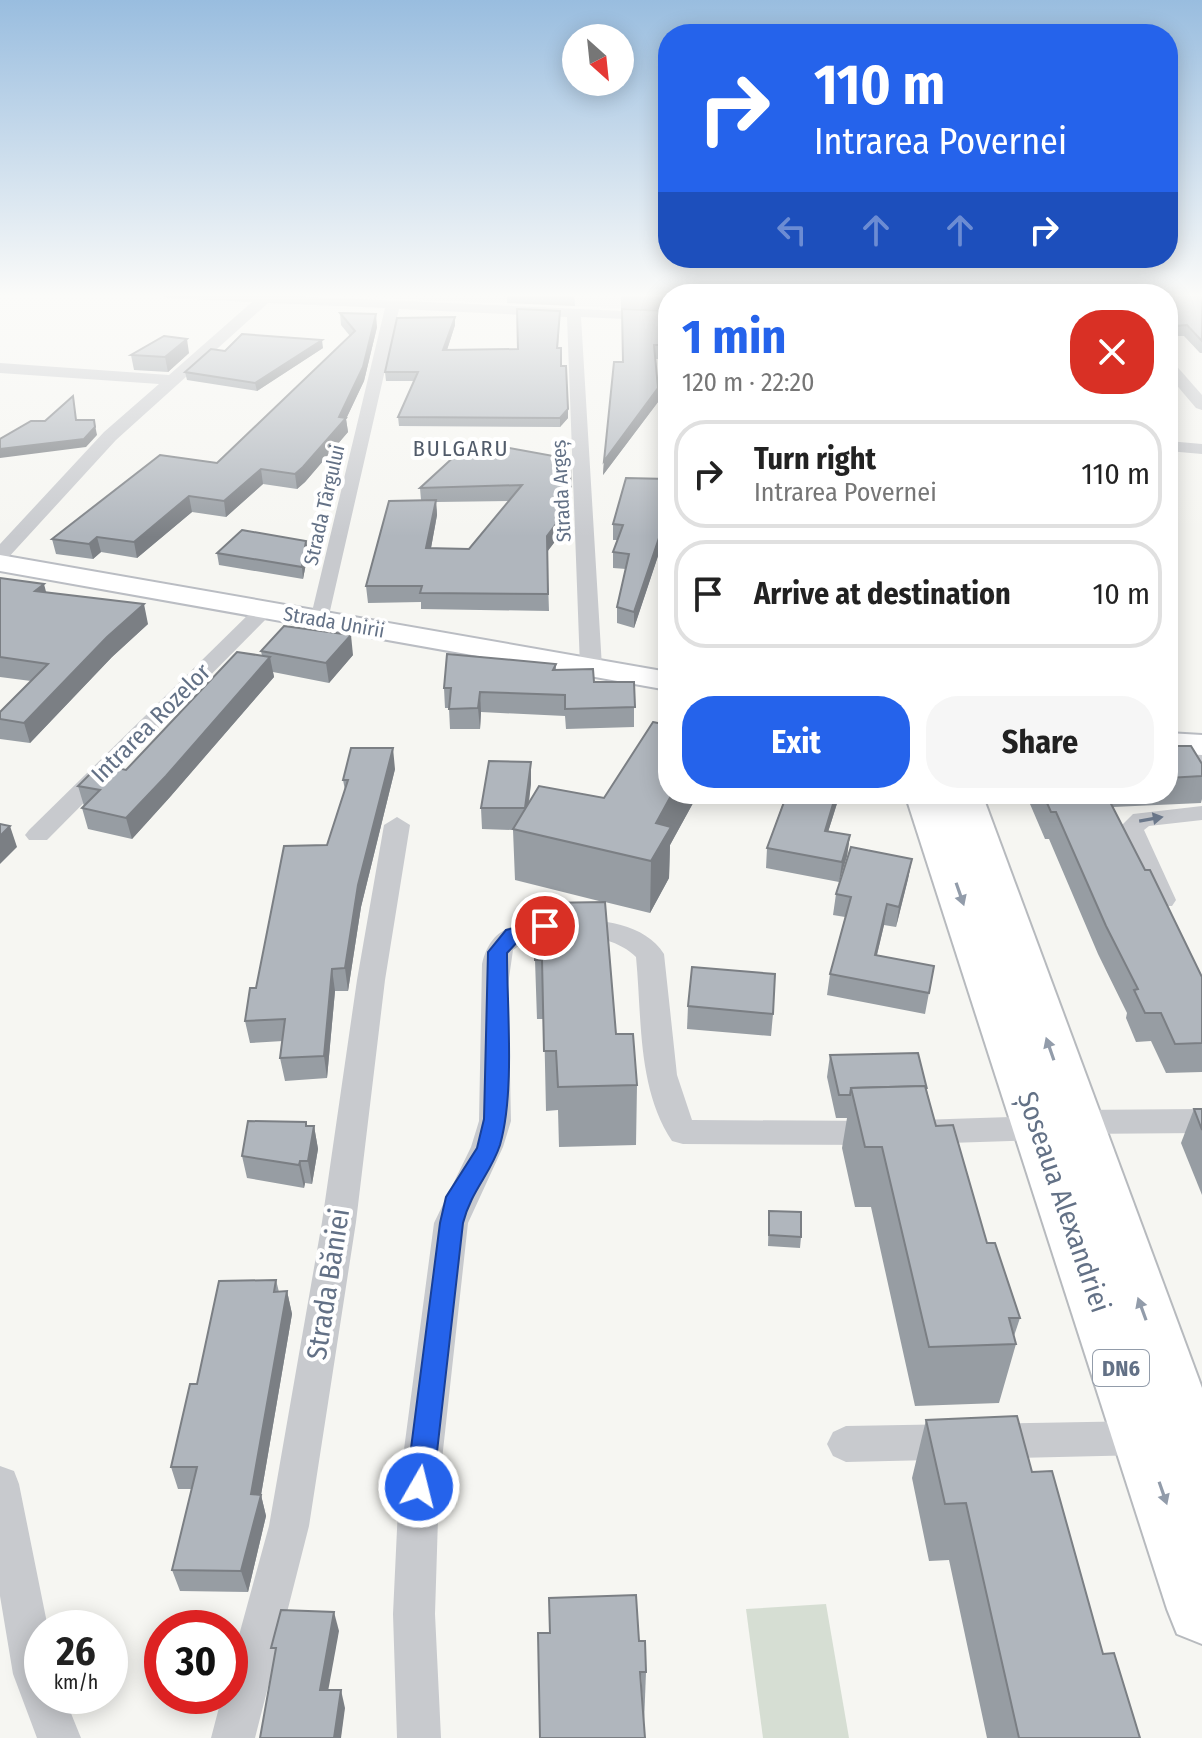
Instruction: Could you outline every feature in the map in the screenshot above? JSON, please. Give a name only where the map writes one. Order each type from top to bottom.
[{"type":"highway","points":[[935,804],[965,815]]},
{"type":"highway","name":"Șoseaua Alexandriei","points":[[945,804],[965,815],[1058,1125],[1184,1446],[1202,1609]]},
{"type":"main road","name":"Strada Unirii","points":[[0,563],[658,679]]},
{"type":"street","points":[[100,375],[169,380]]},
{"type":"street","points":[[0,555],[110,436],[175,375]]},
{"type":"street","name":"Strada Târgului","points":[[320,620],[377,375]]},
{"type":"street","name":"Strada Argeș","points":[[577,375],[591,667]]},
{"type":"street","points":[[1178,377],[1202,405]]},
{"type":"street","points":[[1178,447],[1202,449]]},
{"type":"street","name":"Intrarea Rozelor","points":[[38,835],[264,610]]},
{"type":"street","points":[[1174,921],[1131,829],[1142,819],[1202,813]]},
{"type":"street","name":"Strada Băniei","points":[[233,1738],[289,1526],[339,1222],[371,980],[397,825]]},
{"type":"street","points":[[419,1738],[414,1614],[419,1487],[451,1223],[458,1197],[487,1149],[495,1119],[496,981],[498,952],[504,940],[533,928],[557,926],[634,940],[647,948],[663,1080],[671,1117],[683,1132],[788,1134],[1202,1121]]},
{"type":"street","points":[[846,1444],[1184,1446]]},
{"type":"street","points":[[0,1484],[24,1614]]},
{"type":"street","points":[[49,1714],[59,1738]]},
{"type":"shaded area","points":[[826,1604],[849,1738],[763,1738],[746,1609]]},
{"type":"building","points":[[205,375],[267,375],[255,383]]},
{"type":"building","points":[[309,375],[359,375],[339,417],[346,418],[295,474],[261,469],[224,501],[189,496],[134,542],[97,537],[89,544],[52,539],[160,455],[217,463]]},
{"type":"building","points":[[417,375],[566,375],[568,409],[560,418],[398,417]]},
{"type":"building","points":[[613,375],[657,375],[658,388],[604,461]]},
{"type":"building","points":[[73,396],[76,420],[94,420],[95,427],[84,439],[0,449],[0,439],[31,421],[45,421]]},
{"type":"building","points":[[471,441],[570,459],[571,504],[547,536],[548,594],[420,593],[422,586],[366,586],[389,501],[436,500],[426,548],[469,549],[522,485],[420,488]]},
{"type":"building","points":[[626,478],[658,479],[658,541],[634,612],[617,607],[629,554],[613,552],[623,525],[613,524]]},
{"type":"building","points":[[242,530],[306,541],[302,567],[217,553]]},
{"type":"building","points":[[0,578],[44,584],[35,591],[144,604],[107,637],[24,723],[0,719],[0,712],[48,664],[0,657]]},
{"type":"building","points":[[284,626],[351,635],[326,663],[261,651]]},
{"type":"building","points":[[237,652],[270,657],[126,818],[82,808],[100,790],[78,786],[100,764],[126,770]]},
{"type":"building","points":[[447,654],[556,664],[553,670],[593,669],[594,682],[634,682],[635,707],[565,709],[565,695],[480,692],[478,708],[449,709],[451,688],[444,688]]},
{"type":"building","points":[[653,722],[658,723],[658,804],[666,804],[656,823],[671,827],[651,861],[513,829],[539,786],[604,798]]},
{"type":"building","points":[[1178,746],[1191,746],[1202,764],[1202,776],[1178,777]]},
{"type":"building","points":[[351,748],[393,748],[358,885],[345,968],[332,969],[324,1056],[280,1058],[285,1019],[245,1021],[250,988],[256,988],[284,846],[327,845],[348,780],[343,780]]},
{"type":"building","points":[[489,761],[531,762],[525,808],[481,808]]},
{"type":"building","points":[[783,804],[833,804],[825,831],[850,835],[842,862],[767,848]]},
{"type":"building","points":[[1047,804],[1111,804],[1145,870],[1150,870],[1202,977],[1202,1043],[1175,1044],[1161,1013],[1145,1013],[1134,990],[1138,989],[1106,926],[1056,812],[1051,812]]},
{"type":"building","points":[[0,824],[10,826],[0,836]]},
{"type":"building","points":[[851,847],[912,859],[899,907],[887,904],[875,955],[934,966],[929,993],[830,974],[851,897],[836,894]]},
{"type":"building","points":[[605,902],[616,1034],[633,1034],[637,1085],[558,1087],[556,1051],[544,1051],[542,960],[535,960],[534,915],[543,915],[543,903]]},
{"type":"building","points":[[692,967],[775,974],[773,1014],[688,1006]]},
{"type":"building","points":[[918,1053],[927,1089],[925,1086],[851,1088],[850,1095],[839,1095],[830,1055]]},
{"type":"building","points":[[925,1086],[936,1126],[953,1125],[987,1243],[995,1243],[1020,1318],[1009,1318],[1016,1344],[929,1347],[882,1147],[865,1147],[851,1088]]},
{"type":"building","points":[[1194,1109],[1202,1109],[1202,1130]]},
{"type":"building","points":[[248,1121],[306,1122],[306,1126],[314,1126],[308,1161],[300,1161],[299,1165],[242,1156]]},
{"type":"building","points":[[769,1211],[801,1212],[801,1237],[769,1235]]},
{"type":"building","points":[[276,1280],[274,1292],[287,1291],[251,1494],[261,1495],[241,1571],[172,1570],[197,1467],[171,1467],[190,1384],[197,1384],[219,1281]]},
{"type":"building","points":[[1017,1416],[1032,1472],[1052,1471],[1103,1654],[1114,1653],[1140,1738],[1019,1738],[966,1503],[945,1504],[926,1420]]},
{"type":"building","points":[[636,1595],[639,1641],[645,1641],[646,1672],[640,1672],[645,1738],[540,1738],[538,1633],[550,1633],[549,1598]]},
{"type":"building","points":[[281,1610],[334,1612],[320,1690],[341,1690],[334,1738],[260,1738],[276,1648],[271,1648]]},
{"type":"district","name":"BULGARU","points":[[461,448]]},
{"type":"route","points":[[419,1487],[440,1340],[451,1223],[458,1197],[487,1149],[495,1119],[498,952],[504,940],[513,935],[545,926]]}]
